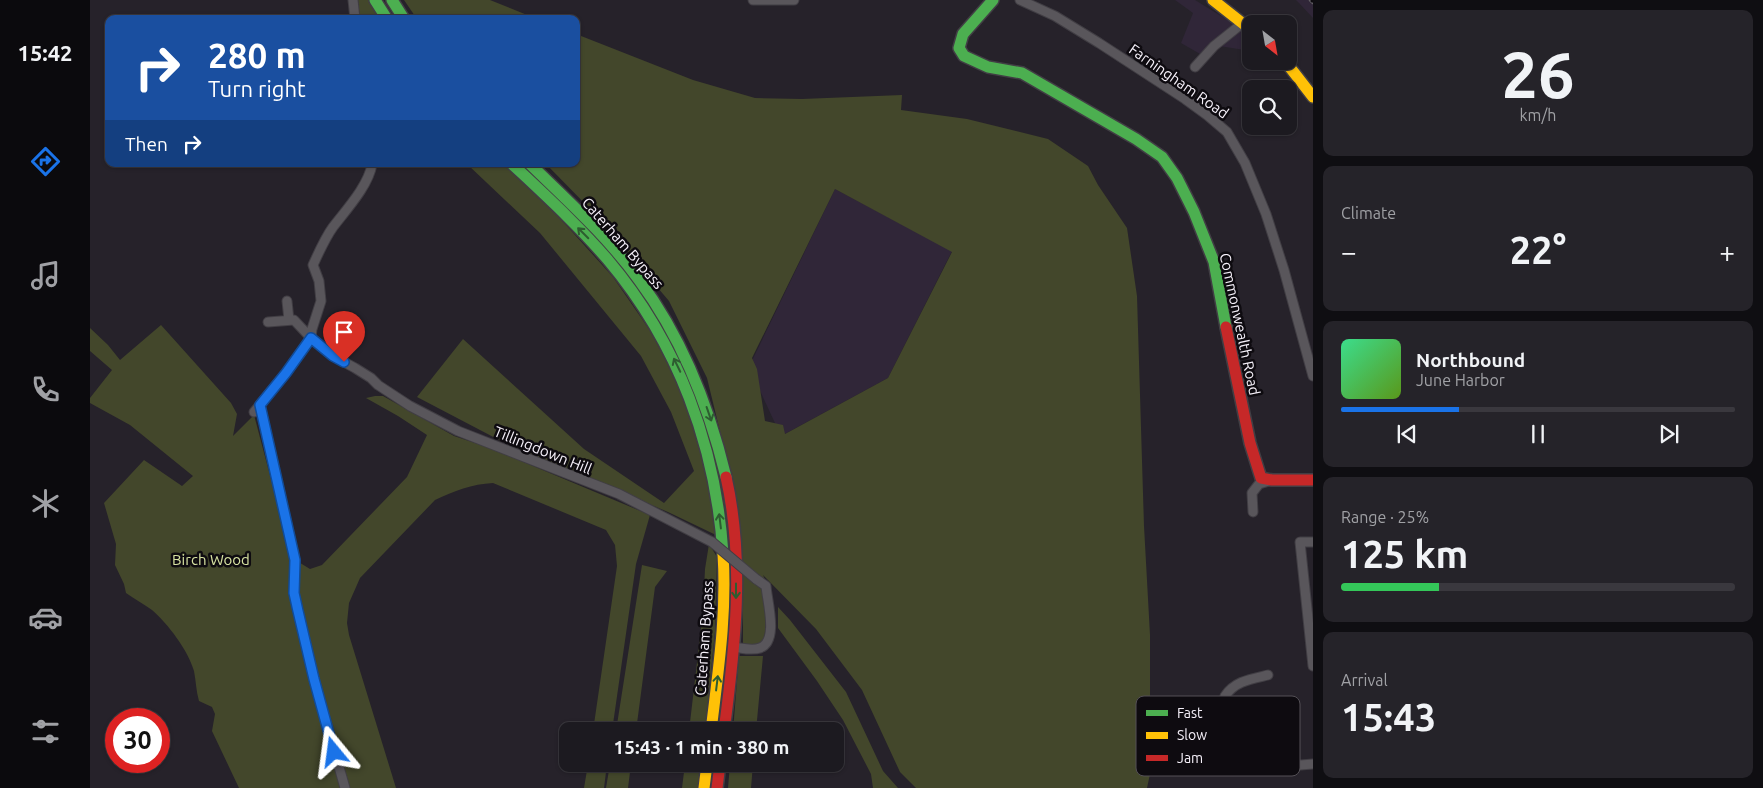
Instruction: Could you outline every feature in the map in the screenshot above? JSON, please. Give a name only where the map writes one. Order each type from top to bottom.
[{"type":"main road","points":[[375,0],[384,15]]},
{"type":"main road","points":[[392,0],[401,15]]},
{"type":"main road","name":"Commonwealth Road","points":[[992,0],[963,34],[959,48],[964,56],[988,67],[1022,73],[1136,139],[1162,157],[1177,178],[1194,212],[1214,262],[1233,367],[1250,443],[1261,478],[1272,480]]},
{"type":"main road","points":[[1213,0],[1242,22]]},
{"type":"main road","points":[[1293,70],[1313,97]]},
{"type":"main road","name":"Caterham Bypass","points":[[515,167],[588,237],[646,310],[680,370],[697,414],[714,475],[722,534],[724,573],[723,635],[712,722]]},
{"type":"main road","name":"Caterham Bypass","points":[[533,167],[588,221],[632,271],[652,297],[668,323],[695,376],[720,450],[728,492],[736,570],[733,647],[725,722]]},
{"type":"main road","points":[[1272,480],[1313,480]]},
{"type":"main road","points":[[704,788],[706,772]]},
{"type":"main road","points":[[717,788],[719,772]]},
{"type":"street","points":[[353,0],[355,15]]},
{"type":"street","points":[[753,0],[794,0]]},
{"type":"street","name":"Farningham Road","points":[[1020,0],[1055,16],[1099,43],[1208,115],[1226,132],[1245,163],[1266,214],[1284,270],[1313,376]]},
{"type":"street","points":[[1194,67],[1214,46],[1242,29]]},
{"type":"street","points":[[345,788],[314,679],[298,611],[294,593],[295,560],[257,409],[311,338],[321,301],[319,280],[313,265],[332,229],[348,208],[371,172],[372,167]]},
{"type":"street","points":[[268,322],[289,320],[287,301]]},
{"type":"street","name":"Tillingdown Hill","points":[[289,320],[294,320],[311,338],[333,356],[371,378],[378,385],[410,406],[458,431],[619,494],[712,542],[766,586],[772,629],[766,645],[760,649],[733,647]]},
{"type":"street","points":[[1253,512],[1252,492],[1259,484],[1272,480]]},
{"type":"street","points":[[1313,542],[1300,542],[1313,666]]},
{"type":"street","points":[[1225,696],[1231,687],[1268,675]]},
{"type":"street","points":[[1300,765],[1313,764]]},
{"type":"shaded area","points":[[1175,0],[1195,0],[1234,24],[1242,32],[1242,50],[1219,46],[1202,55],[1181,43],[1193,13]]},
{"type":"shaded area","points":[[1296,0],[1313,0],[1313,18],[1299,3]]},
{"type":"shaded area","points":[[835,189],[952,251],[888,378],[781,436],[749,367]]},
{"type":"green space","points":[[358,0],[370,0],[379,15],[360,15]]},
{"type":"green space","points":[[404,0],[490,0],[527,15],[414,15]]},
{"type":"green space","points":[[580,36],[693,80],[755,98],[802,99],[902,95],[901,110],[967,119],[1048,139],[1088,166],[1098,185],[1127,228],[1137,296],[1144,526],[1150,635],[1150,696],[1136,696],[1136,776],[1150,776],[1147,788],[916,788],[900,772],[862,690],[816,629],[763,575],[769,589],[764,642],[758,648],[743,644],[743,583],[727,460],[707,378],[669,301],[595,214],[549,167],[580,167]],"holes":[[[835,189],[952,252],[888,378],[785,434],[783,425],[765,421],[757,369],[752,358]]]},
{"type":"green space","points":[[470,167],[509,167],[557,215],[613,277],[651,332],[678,383],[702,445],[716,535],[668,512],[501,441],[417,397],[463,339],[584,449],[664,503],[694,471],[671,412],[641,356],[540,233]]},
{"type":"green space","name":"Birch Wood","points":[[161,325],[231,403],[237,414],[233,436],[254,415],[292,558],[310,569],[322,565],[407,477],[427,435],[366,398],[375,396],[383,396],[454,436],[490,448],[650,515],[636,564],[613,722],[594,722],[617,566],[615,545],[606,530],[493,483],[478,485],[463,488],[435,500],[360,578],[349,603],[347,623],[349,635],[396,788],[239,788],[212,731],[215,714],[212,707],[199,701],[194,671],[182,646],[158,616],[126,593],[115,565],[116,544],[104,503],[144,460],[182,486],[193,476],[130,425],[90,403],[90,398],[112,370],[90,351],[90,328],[108,345],[120,360]]},
{"type":"green space","points":[[709,544],[717,557],[715,632],[706,722],[690,722],[703,611],[705,569]]},
{"type":"green space","points":[[642,565],[667,571],[655,587],[637,722],[617,722]]},
{"type":"green space","points":[[778,607],[846,692],[883,771],[898,788],[873,788],[871,774],[843,720],[778,628]]},
{"type":"green space","points":[[739,656],[763,656],[757,722],[734,722]]},
{"type":"green space","points":[[587,772],[606,772],[604,788],[584,788]]},
{"type":"green space","points":[[609,772],[630,772],[628,788],[606,788]]},
{"type":"green space","points":[[684,772],[700,772],[698,788],[682,788]]},
{"type":"green space","points":[[729,772],[752,772],[751,788],[728,788]]},
{"type":"traffic: fast","points":[[375,0],[384,15]]},
{"type":"traffic: fast","points":[[392,0],[401,15]]},
{"type":"traffic: fast","points":[[993,0],[963,34],[959,48],[964,56],[988,67],[1022,73],[1136,139],[1162,157],[1177,178],[1194,212],[1214,262],[1226,327]]},
{"type":"traffic: fast","points":[[515,167],[597,247],[633,292],[655,326],[689,398],[702,435],[712,474],[723,554]]},
{"type":"traffic: fast","points":[[533,167],[614,249],[655,303],[693,374],[703,399],[726,477]]},
{"type":"traffic: slow","points":[[1213,0],[1242,23]]},
{"type":"traffic: slow","points":[[1292,70],[1313,97]]},
{"type":"traffic: slow","points":[[712,722],[723,621],[723,554]]},
{"type":"traffic: slow","points":[[704,788],[706,772]]},
{"type":"traffic: jam","points":[[1226,327],[1250,443],[1261,478],[1272,480],[1313,480]]},
{"type":"traffic: jam","points":[[725,722],[732,668],[737,572],[732,508],[726,477]]},
{"type":"traffic: jam","points":[[717,788],[719,772]]},
{"type":"route","points":[[334,752],[314,679],[294,593],[295,560],[260,405],[311,338],[333,356],[344,362]]}]
